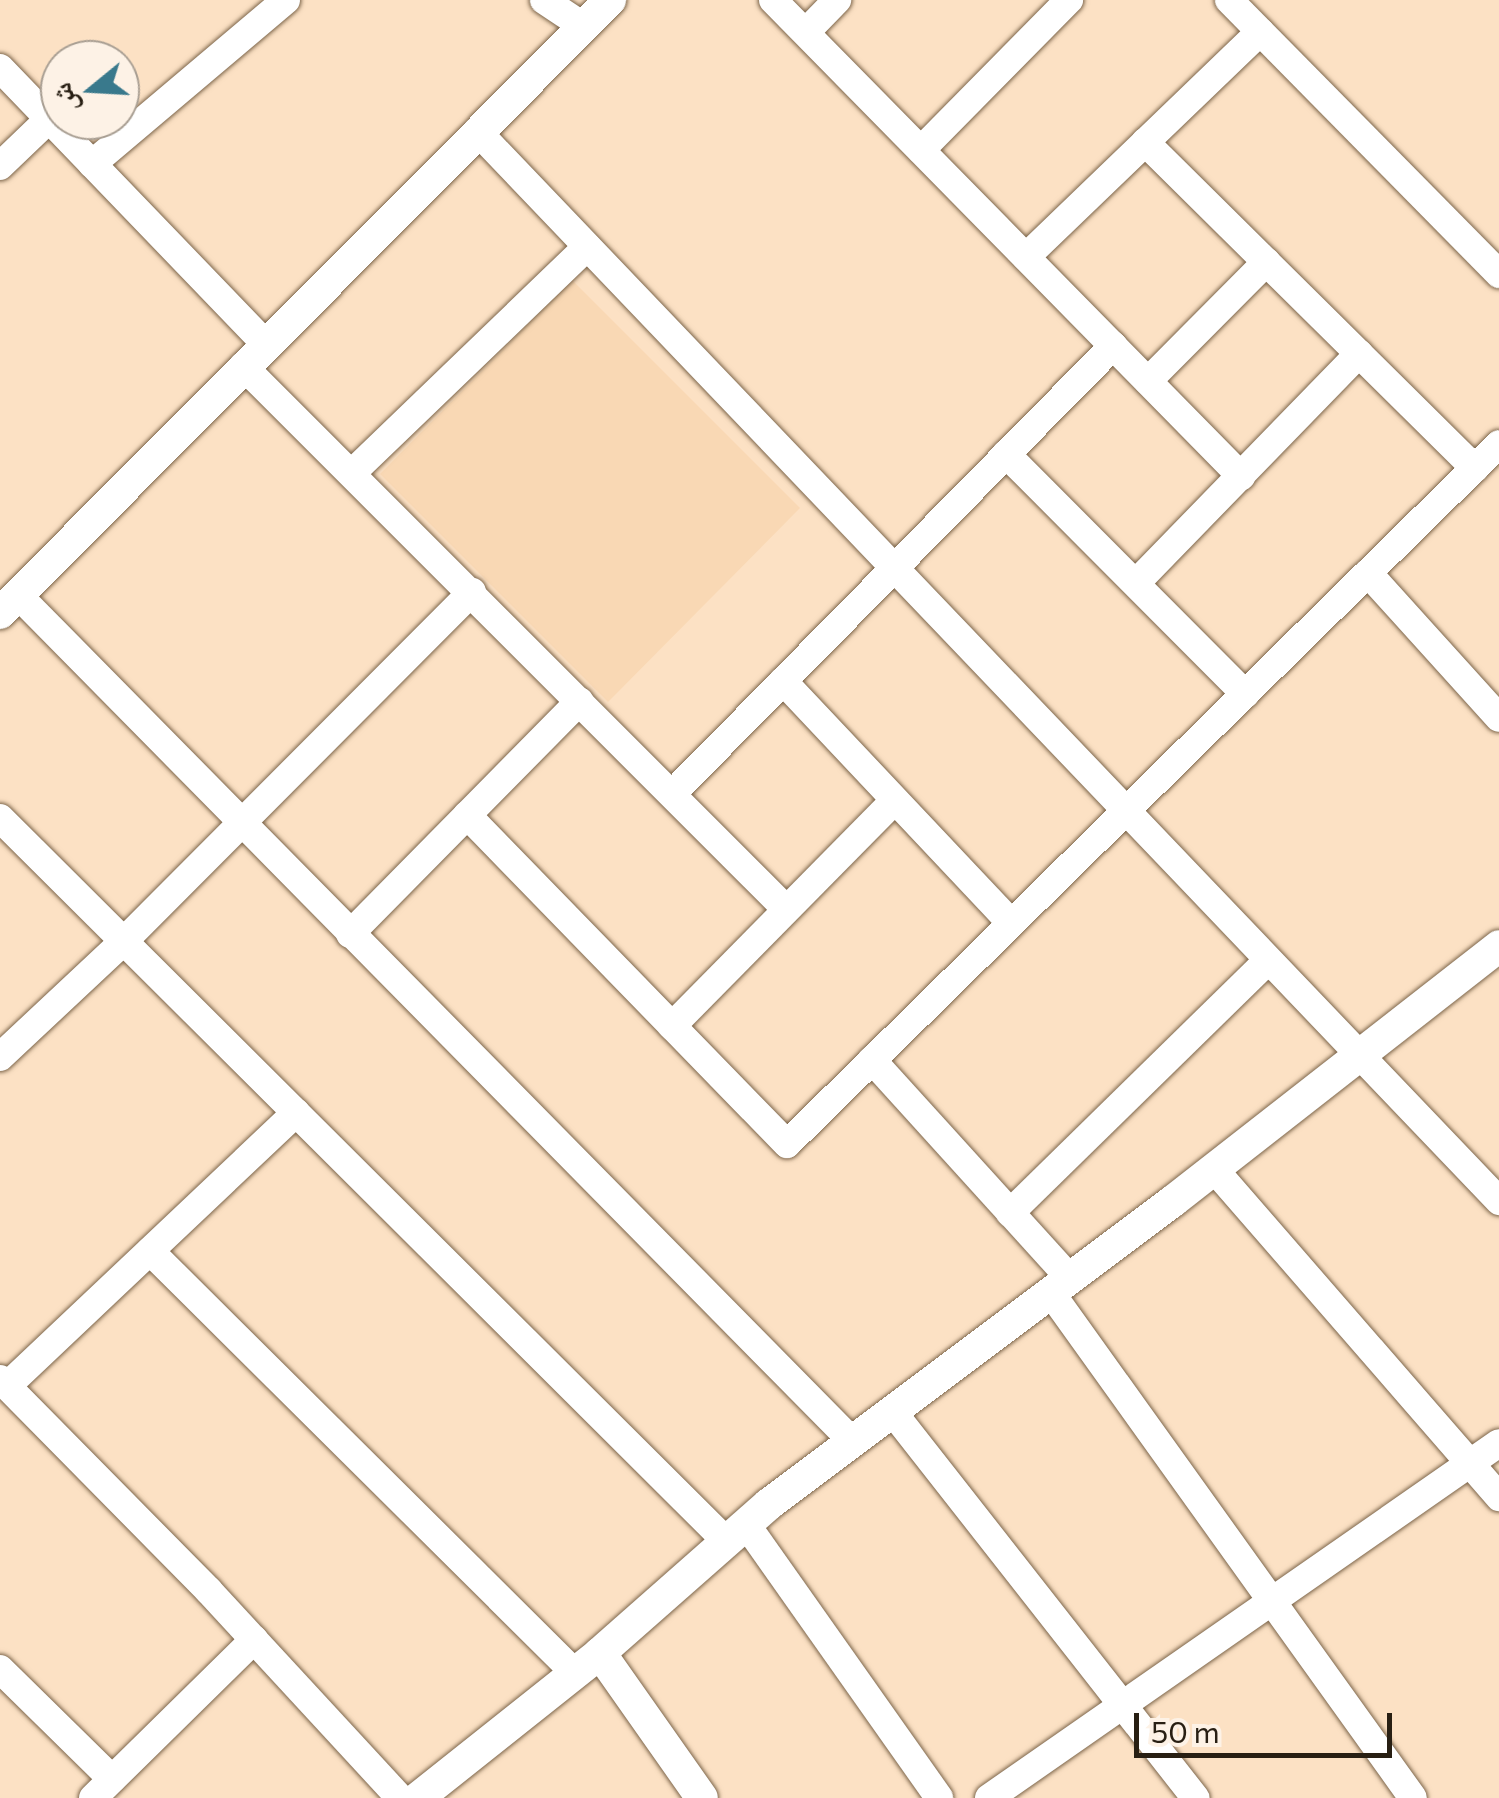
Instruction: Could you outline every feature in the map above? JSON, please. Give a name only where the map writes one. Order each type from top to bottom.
[{"type":"street","points":[[92,164],[286,0]]},
{"type":"street","points":[[544,0],[583,26]]},
{"type":"street","points":[[610,0],[9,604],[350,934],[852,1441]]},
{"type":"street","points":[[774,0],[1240,476]]},
{"type":"street","points":[[806,32],[837,0]]},
{"type":"street","points":[[921,150],[1068,0]]},
{"type":"street","points":[[1229,0],[1494,256]]},
{"type":"street","points":[[1026,257],[1260,32]]},
{"type":"street","points":[[0,68],[40,110]]},
{"type":"street","points":[[0,166],[40,126]]},
{"type":"street","points":[[477,131],[1499,1201]]},
{"type":"street","points":[[69,140],[353,472],[786,909]]},
{"type":"street","points":[[1146,142],[1474,468]]},
{"type":"street","points":[[353,472],[587,247]]},
{"type":"street","points":[[1148,381],[1266,262]]},
{"type":"street","points":[[672,794],[1113,346]]},
{"type":"street","points":[[1136,584],[1360,354]]},
{"type":"street","points":[[467,816],[787,1144],[1499,444]]},
{"type":"street","points":[[1006,454],[1246,694]]},
{"type":"street","points":[[1368,574],[1499,718]]},
{"type":"street","points":[[0,1057],[124,940],[237,822],[472,592]]},
{"type":"street","points":[[783,681],[1011,924]]},
{"type":"street","points":[[350,934],[580,701]]},
{"type":"street","points":[[672,1026],[895,800]]},
{"type":"street","points":[[0,818],[296,1113],[736,1532],[939,1798]]},
{"type":"street","points":[[435,1793],[736,1532],[1214,1169],[1499,946]]},
{"type":"street","points":[[1010,1213],[1268,960]]},
{"type":"street","points":[[872,1060],[1010,1213],[1273,1602],[1414,1798]]},
{"type":"street","points":[[296,1113],[3,1382],[254,1640],[400,1798]]},
{"type":"street","points":[[1214,1169],[1499,1497]]},
{"type":"street","points":[[150,1250],[587,1663],[702,1798]]},
{"type":"street","points":[[892,1411],[1195,1798]]},
{"type":"street","points":[[989,1798],[1499,1443]]},
{"type":"street","points":[[0,1669],[102,1789],[254,1640]]},
{"type":"shaded area","points":[[572,280],[800,508],[608,702],[380,474]]}]
